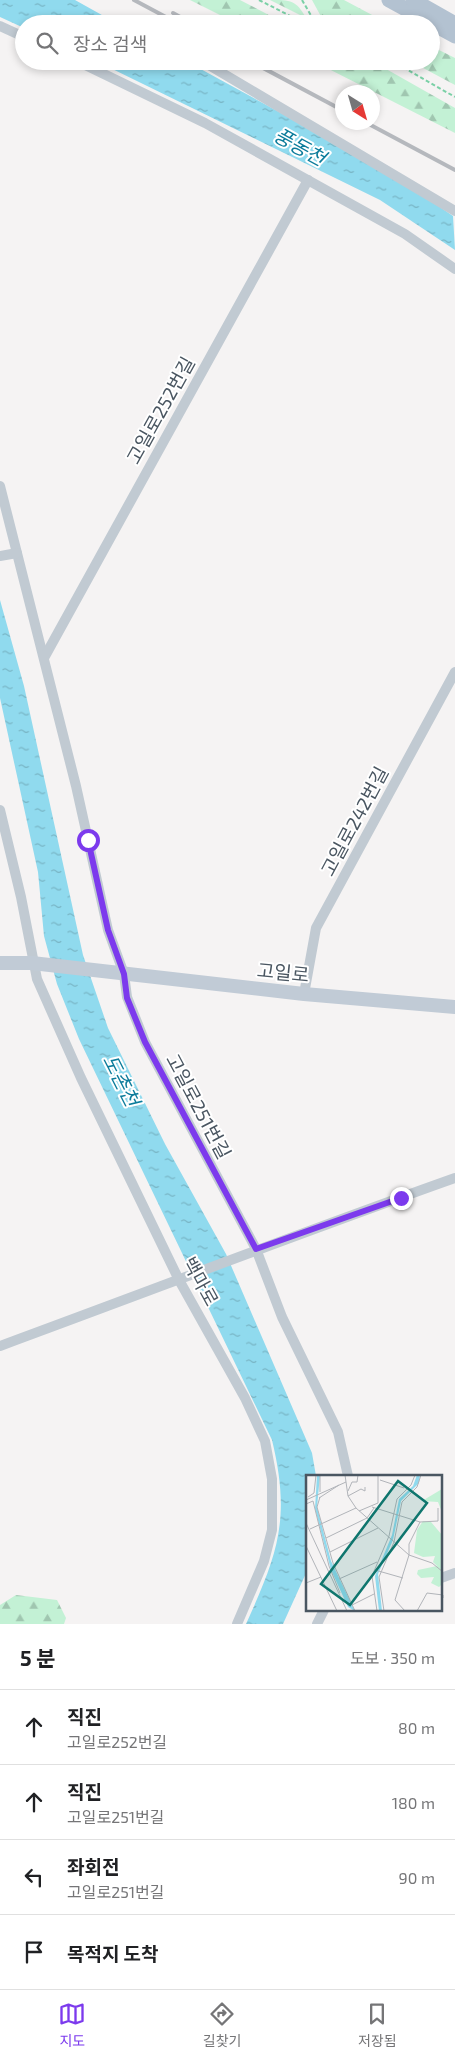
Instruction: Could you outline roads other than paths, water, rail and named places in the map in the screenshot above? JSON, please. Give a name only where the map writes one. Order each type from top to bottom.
[{"type":"main road","points":[[389,0],[416,15]]},
{"type":"main road","points":[[413,0],[439,15]]},
{"type":"main road","points":[[440,15],[455,24]]},
{"type":"main road","points":[[440,28],[455,36]]},
{"type":"street","points":[[0,26],[15,33]]},
{"type":"street","points":[[96,70],[205,123],[308,180],[405,234],[455,269]]},
{"type":"street","points":[[217,70],[455,211]]},
{"type":"street","name":"고일로252번길","points":[[44,658],[308,180]]},
{"type":"street","points":[[0,486],[76,786],[108,930],[124,974]]},
{"type":"street","points":[[1,556],[17,553]]},
{"type":"street","name":"고일로242번길","points":[[304,994],[316,928],[455,672]]},
{"type":"street","name":"백마로","points":[[0,810],[38,963],[40,987],[81,1078],[182,1279],[245,1398],[265,1441],[272,1478],[272,1530],[264,1561],[237,1624]]},
{"type":"street","points":[[0,962],[38,963]]},
{"type":"street","name":"고일로","points":[[38,963],[304,994],[455,1007]]},
{"type":"street","name":"고일로251번길","points":[[124,974],[127,998],[145,1042],[256,1249],[282,1317],[338,1432],[348,1475]]},
{"type":"street","points":[[0,1346],[182,1279],[256,1249],[455,1178]]},
{"type":"street","points":[[442,1578],[455,1573]]},
{"type":"street","points":[[317,1624],[323,1612]]},
{"type":"water","points":[[0,0],[75,0],[102,15],[15,15],[15,24],[0,17]]},
{"type":"water","name":"풍동천","points":[[114,70],[202,70],[389,172],[453,216],[455,250],[380,200]]},
{"type":"water","name":"도촌천","points":[[0,600],[24,686],[83,955],[108,1028],[165,1144],[226,1254],[312,1453],[316,1475],[306,1475],[306,1573],[283,1624],[246,1624],[273,1555],[281,1514],[278,1468],[272,1440],[79,1039],[57,984],[44,936],[38,872],[0,698]]},
{"type":"railway","points":[[134,0],[162,15]]},
{"type":"railway","points":[[173,13],[177,15]]},
{"type":"railway","points":[[267,70],[335,106]]},
{"type":"railway","points":[[380,130],[455,170]]}]
